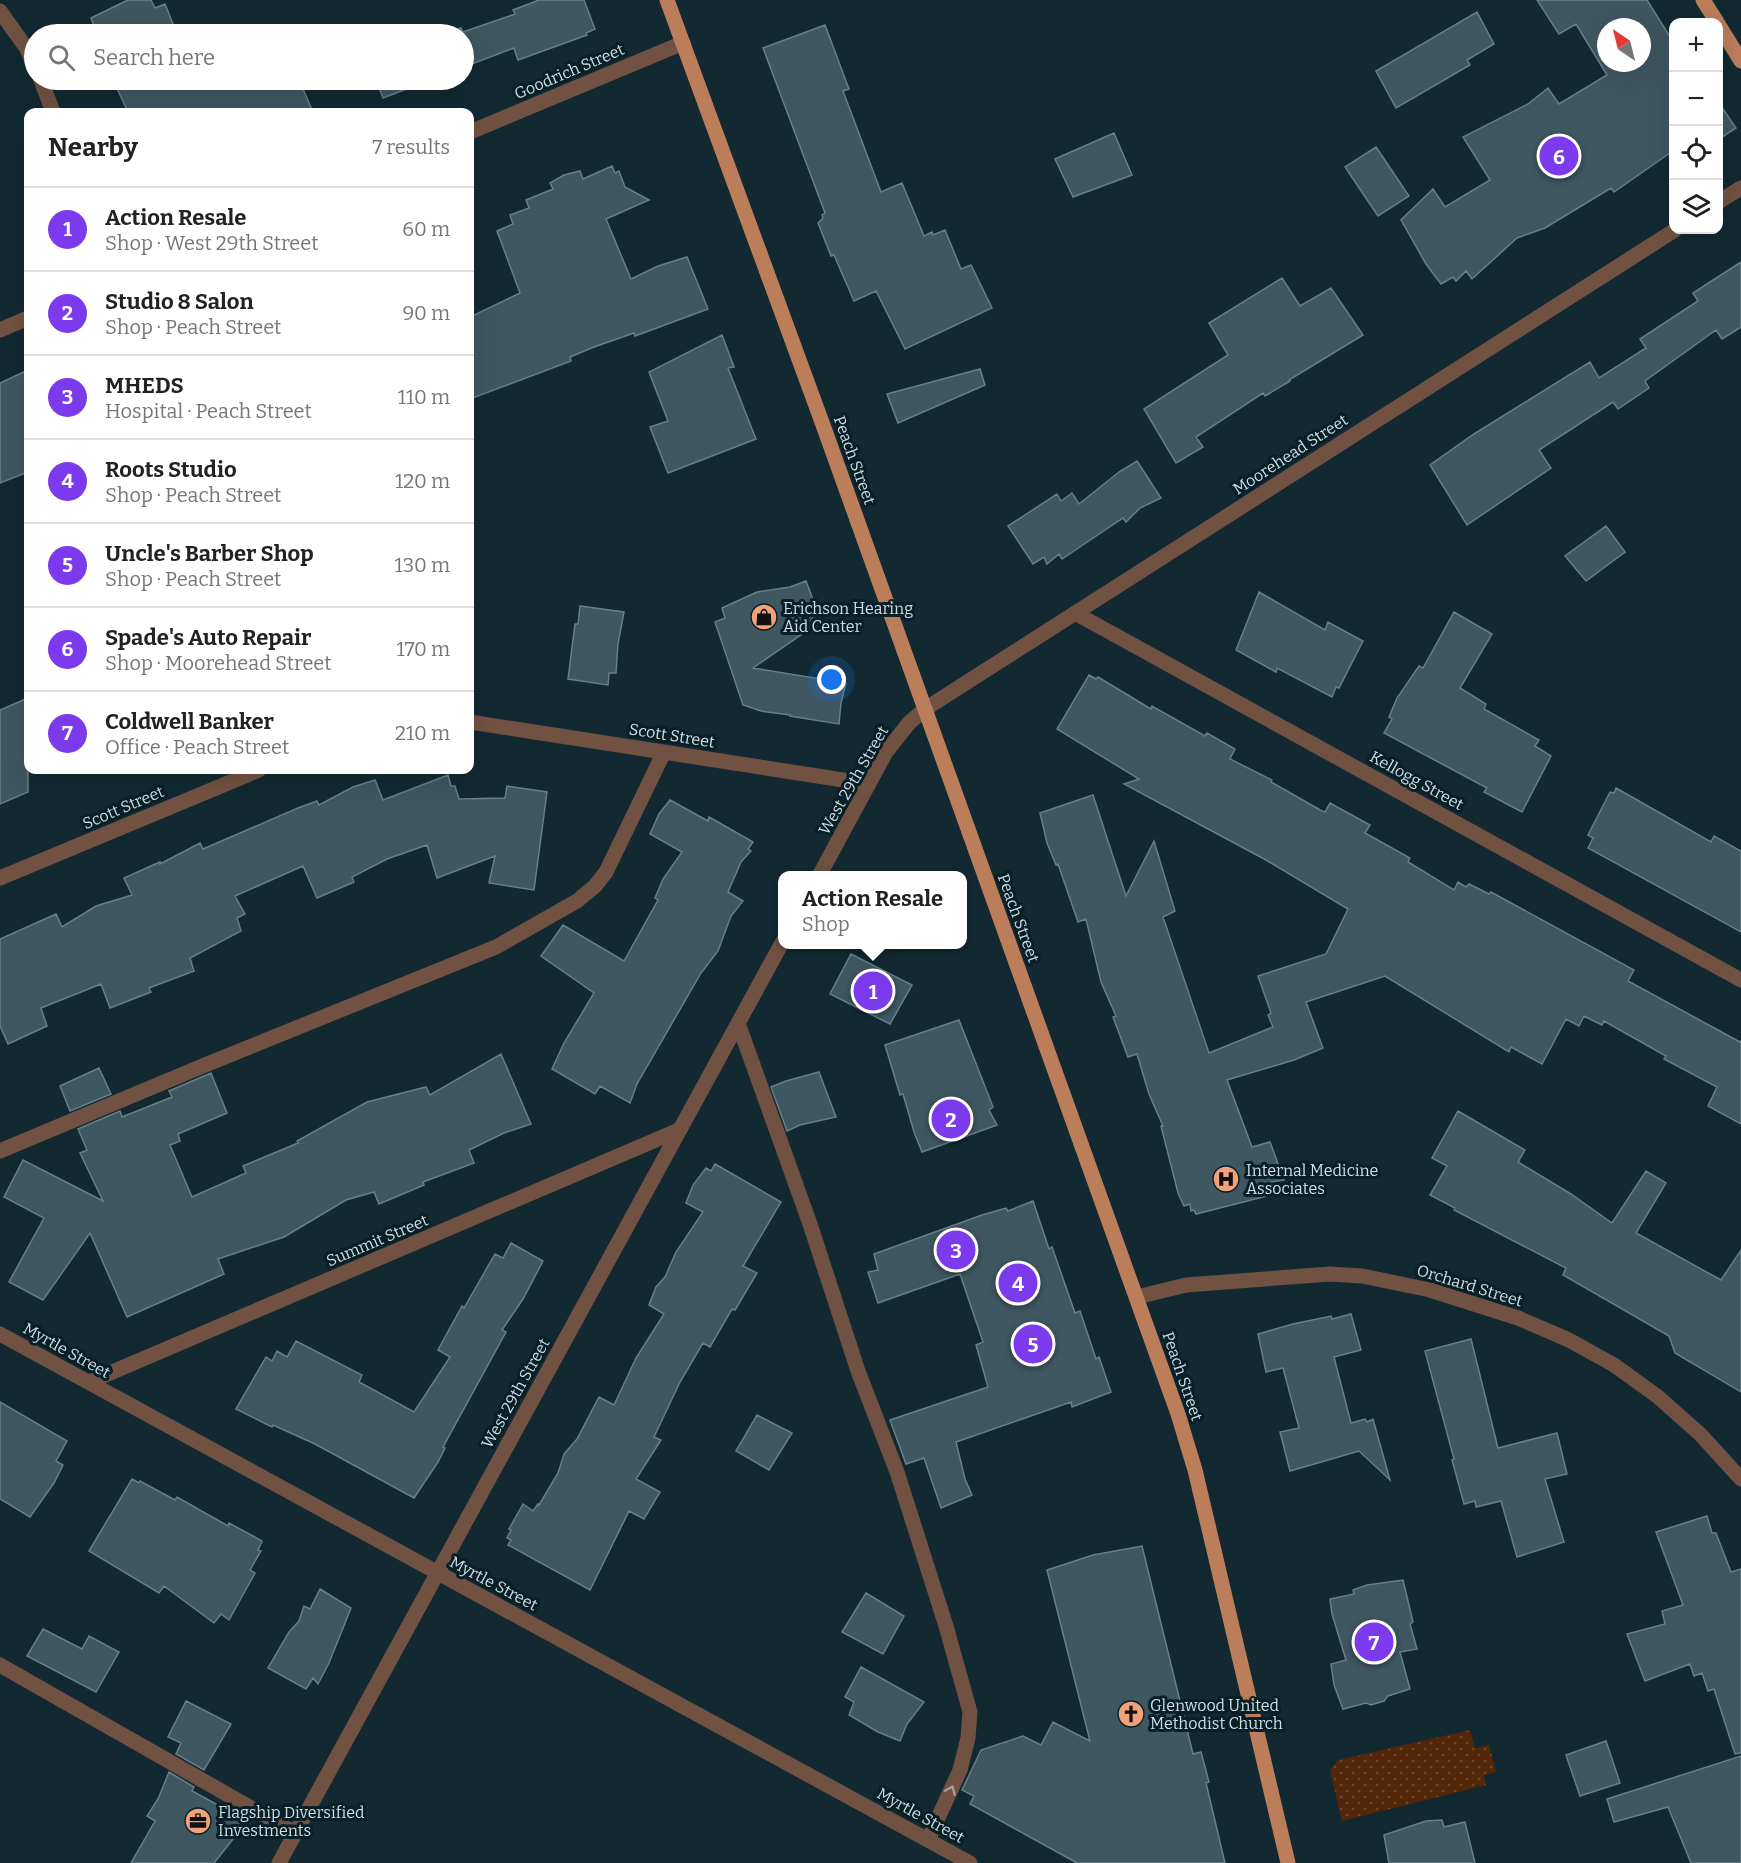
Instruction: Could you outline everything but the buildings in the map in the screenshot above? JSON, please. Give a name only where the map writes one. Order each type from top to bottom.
[{"type":"main road","name":"Peach Street","points":[[667,0],[1178,1414],[1195,1470],[1288,1863]]},
{"type":"main road","points":[[1703,0],[1715,18]]},
{"type":"main road","points":[[1723,31],[1741,61]]},
{"type":"street","points":[[0,11],[24,45]]},
{"type":"street","name":"Goodrich Street","points":[[474,130],[683,43]]},
{"type":"street","points":[[45,90],[52,108]]},
{"type":"street","points":[[1723,199],[1741,188]]},
{"type":"street","name":"Moorehead Street","points":[[925,709],[1670,234]]},
{"type":"street","points":[[0,330],[24,320]]},
{"type":"street","name":"Kellogg Street","points":[[1075,613],[1741,980]]},
{"type":"street","name":"West 29th Street","points":[[822,871],[886,752],[909,723],[925,709]]},
{"type":"street","name":"Scott Street","points":[[474,723],[869,784]]},
{"type":"street","points":[[0,1151],[496,947],[561,911],[595,886],[606,872],[664,752]]},
{"type":"street","name":"Scott Street","points":[[0,878],[249,774]]},
{"type":"street","name":"West 29th Street","points":[[279,1863],[779,949]]},
{"type":"street","points":[[738,1023],[810,1224],[858,1371],[897,1472],[964,1686],[970,1712],[969,1738],[960,1770],[928,1840]]},
{"type":"street","name":"Summit Street","points":[[89,1382],[680,1130]]},
{"type":"street","name":"Orchard Street","points":[[1137,1297],[1186,1285],[1330,1274],[1362,1276],[1430,1290],[1518,1318],[1569,1340],[1614,1365],[1657,1396],[1691,1426],[1741,1479]]},
{"type":"street","name":"Myrtle Street","points":[[0,1334],[970,1863]]},
{"type":"street","points":[[0,1665],[295,1833]]},
{"type":"shaded area","points":[[1470,1730],[1475,1748],[1489,1745],[1496,1772],[1484,1775],[1486,1785],[1342,1821],[1330,1770],[1338,1760]]},
{"type":"place","name":"Spade's Auto Repair","points":[[1559,156]]},
{"type":"place","name":"Erichson Hearing Aid Center","points":[[764,617]]},
{"type":"place","name":"Action Resale","points":[[873,991]]},
{"type":"place","name":"Studio 8 Salon","points":[[951,1119]]},
{"type":"place","name":"Internal Medicine Associates","points":[[1226,1179]]},
{"type":"place","name":"MHEDS","points":[[956,1250]]},
{"type":"place","name":"Roots Studio","points":[[1018,1283]]},
{"type":"place","name":"Uncle's Barber Shop","points":[[1033,1344]]},
{"type":"place","name":"Coldwell Banker","points":[[1374,1642]]},
{"type":"place","name":"Glenwood United Methodist Church","points":[[1131,1714]]},
{"type":"place","name":"Flagship Diversified Investments","points":[[198,1821]]}]
